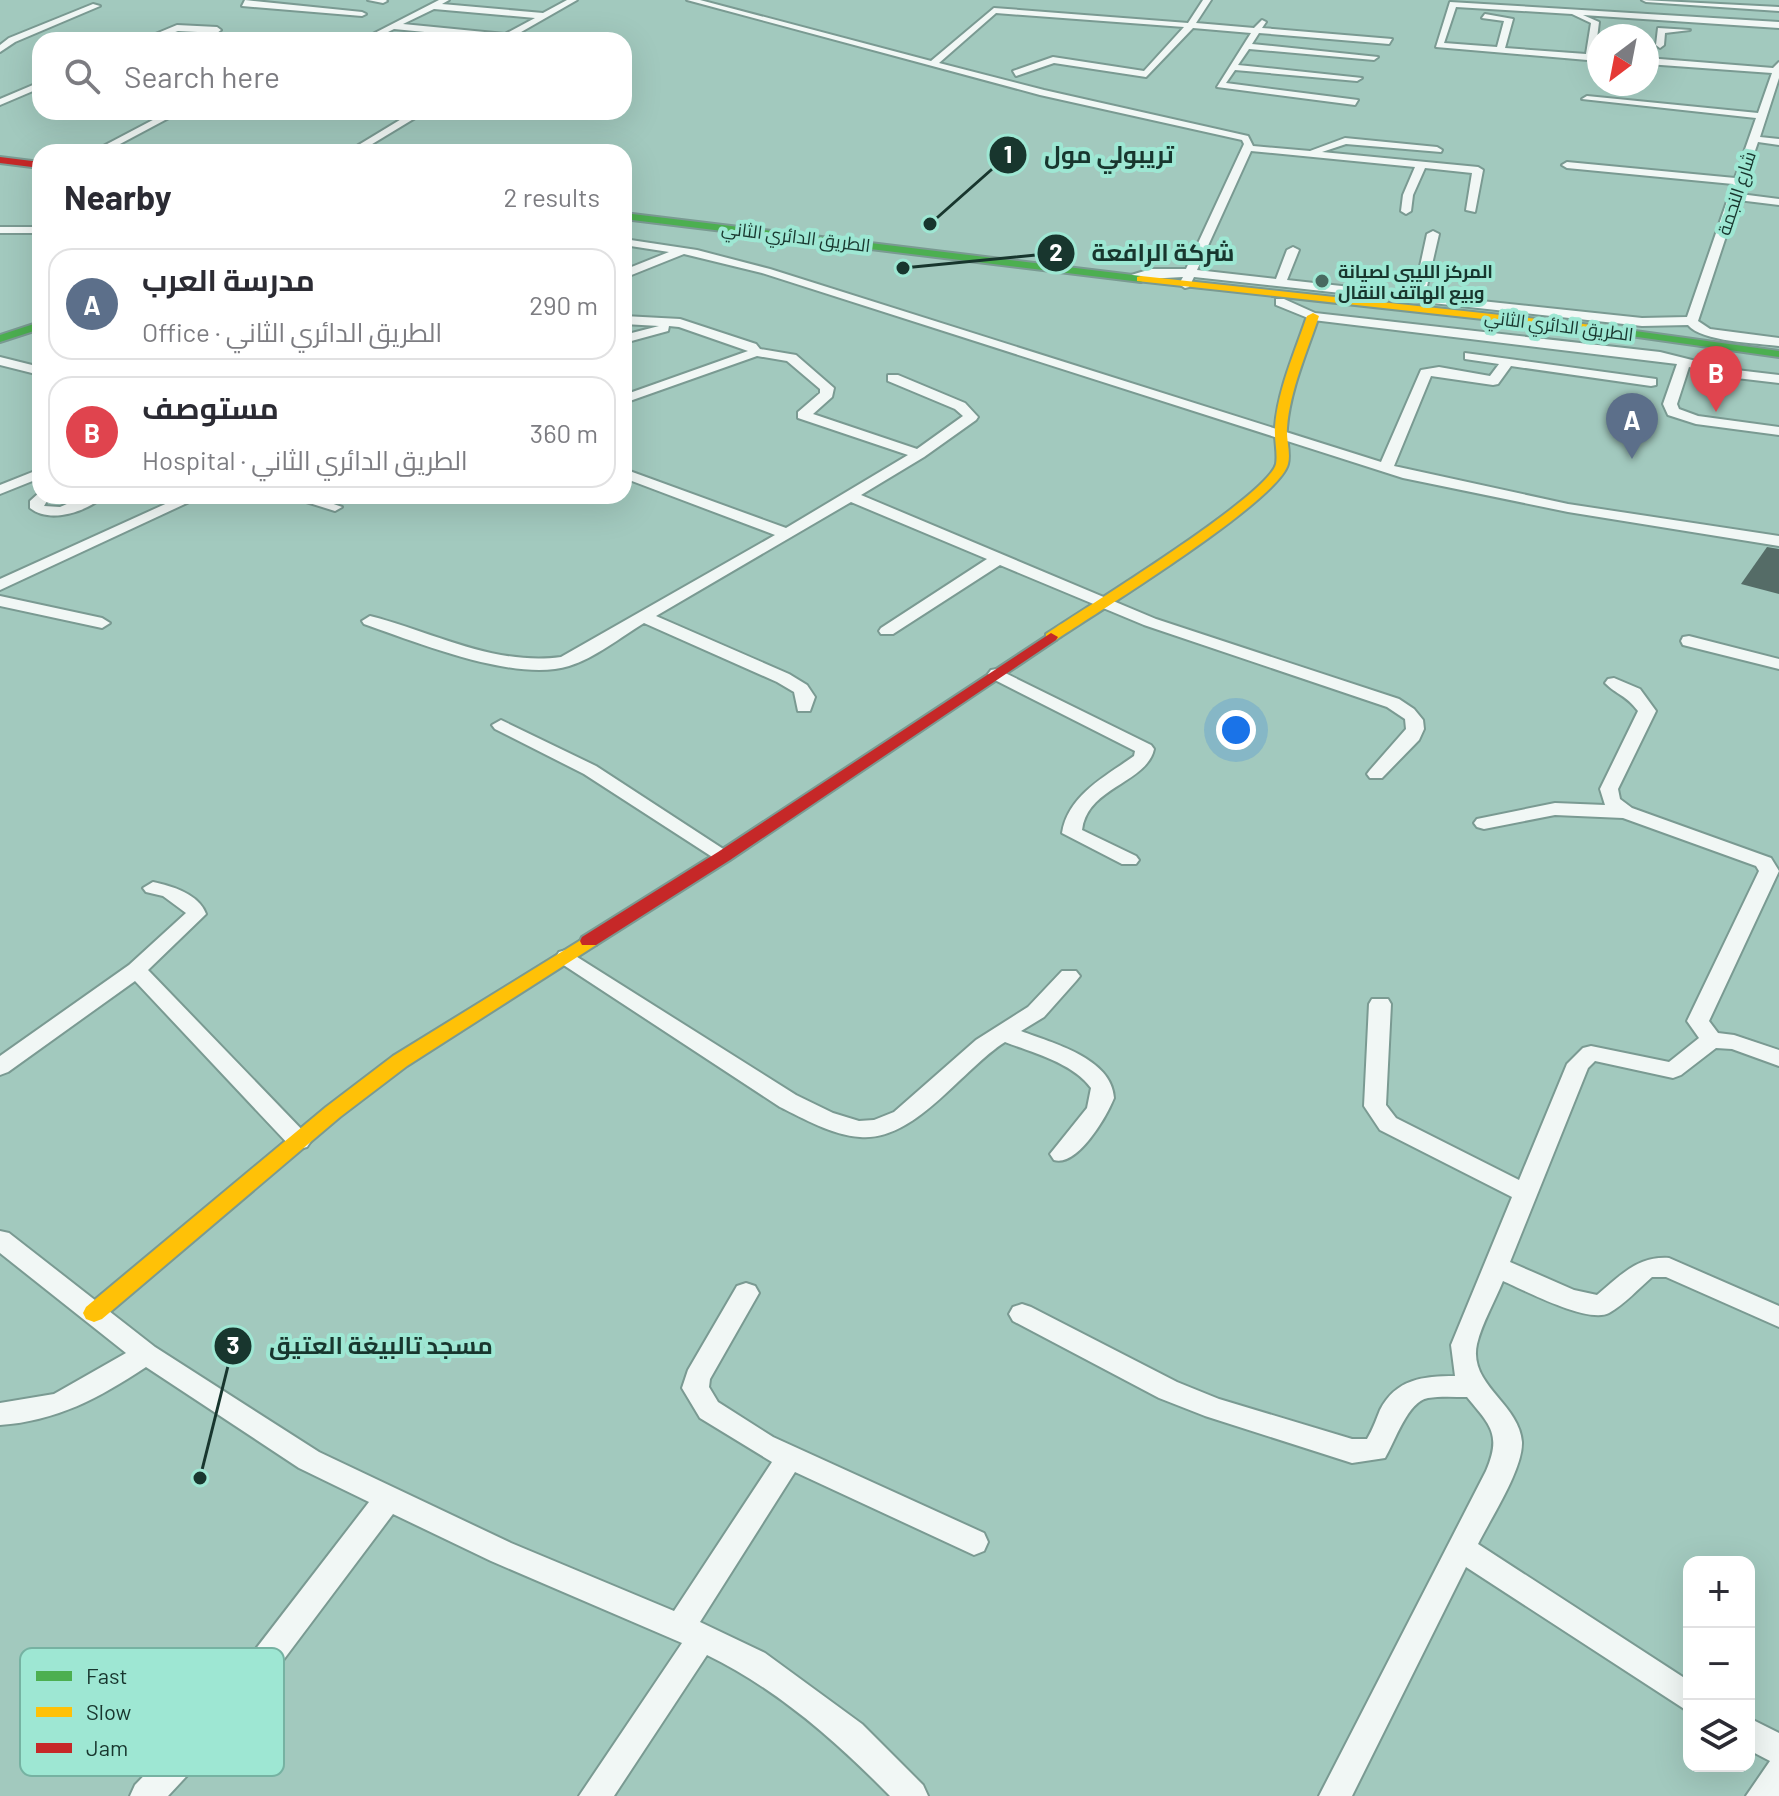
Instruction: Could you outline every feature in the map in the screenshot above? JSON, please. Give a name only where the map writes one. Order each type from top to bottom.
[{"type":"main road","points":[[0,151],[32,154]]},
{"type":"main road","points":[[0,159],[32,163]]},
{"type":"main road","name":"الطريق الدائري الثاني","points":[[632,219],[798,236],[1132,278],[1188,279],[1779,352]]},
{"type":"main road","name":"الطريق الدائري الثاني","points":[[632,234],[775,251],[1271,290],[1345,309],[1484,330],[1779,364]]},
{"type":"main road","points":[[94,1313],[299,1141],[400,1061],[724,856],[1195,541],[1268,486],[1283,462],[1280,436],[1293,373],[1313,316]]},
{"type":"main road","points":[[0,339],[32,328]]},
{"type":"street","points":[[250,0],[245,4],[362,14]]},
{"type":"street","points":[[372,0],[383,1]]},
{"type":"street","points":[[381,32],[445,0]]},
{"type":"street","points":[[515,32],[573,0]]},
{"type":"street","points":[[691,0],[1043,93],[1249,141],[1188,279]]},
{"type":"street","points":[[1016,73],[1053,60],[1146,74],[1191,25],[1207,0]]},
{"type":"street","points":[[1646,0],[1779,9]]},
{"type":"street","points":[[1680,2],[1680,18]]},
{"type":"street","points":[[1587,56],[1439,45],[1453,4],[1779,25]]},
{"type":"street","points":[[0,49],[12,40],[96,6]]},
{"type":"street","points":[[432,6],[544,16]]},
{"type":"street","points":[[932,64],[994,10],[1389,41]]},
{"type":"street","points":[[1570,11],[1595,24]]},
{"type":"street","points":[[1449,13],[1508,18],[1500,50]]},
{"type":"street","points":[[1272,18],[1263,19],[1220,85],[1355,102]]},
{"type":"street","points":[[393,26],[448,32]]},
{"type":"street","points":[[166,32],[177,28],[217,30]]},
{"type":"street","points":[[1660,45],[1661,30],[1694,31]]},
{"type":"street","points":[[1247,46],[1374,57]]},
{"type":"street","points":[[1659,62],[1778,68]]},
{"type":"street","points":[[1233,67],[1357,78]]},
{"type":"street","name":"شارع النجمة","points":[[1692,321],[1778,68]]},
{"type":"street","points":[[0,102],[32,88]]},
{"type":"street","points":[[1587,99],[1762,116]]},
{"type":"street","points":[[113,144],[159,120]]},
{"type":"street","points":[[366,144],[406,120]]},
{"type":"street","points":[[1754,139],[1779,142]]},
{"type":"street","points":[[1296,152],[1322,150],[1345,141],[1437,150]]},
{"type":"street","points":[[1247,148],[1480,171],[1471,210]]},
{"type":"street","points":[[1406,211],[1408,195],[1422,164]]},
{"type":"street","points":[[1567,165],[1741,182]]},
{"type":"street","points":[[1736,197],[1779,202]]},
{"type":"street","points":[[0,230],[32,230]]},
{"type":"street","points":[[1419,298],[1422,273],[1433,234]]},
{"type":"street","points":[[632,243],[683,251],[780,275],[1386,468],[1568,508],[1779,541]]},
{"type":"street","points":[[1271,290],[1293,250]]},
{"type":"street","points":[[632,271],[683,251]]},
{"type":"street","points":[[1271,290],[1419,298],[1642,322],[1692,321],[1696,327],[1707,332],[1779,342]]},
{"type":"street","points":[[1271,290],[1313,316],[1484,330],[1685,361],[1728,373],[1779,379]]},
{"type":"street","points":[[1313,316],[1345,309]]},
{"type":"street","points":[[632,320],[680,323],[752,347],[755,352]]},
{"type":"street","points":[[632,337],[680,323]]},
{"type":"street","points":[[1611,377],[1616,351]]},
{"type":"street","points":[[632,396],[747,358],[755,352],[791,358],[827,388],[827,394],[803,415],[919,454]]},
{"type":"street","points":[[1470,356],[1651,382]]},
{"type":"street","points":[[0,361],[32,369]]},
{"type":"street","points":[[1685,361],[1669,407],[1673,412],[1689,419],[1779,431]]},
{"type":"street","points":[[1386,468],[1426,373],[1439,371],[1493,381],[1507,363]]},
{"type":"street","points":[[370,621],[493,658],[543,666],[565,662],[787,534],[919,454],[971,417],[960,406],[893,378]]},
{"type":"street","points":[[0,490],[32,476]]},
{"type":"street","points":[[632,476],[787,534]]},
{"type":"street","points":[[847,495],[1150,622],[1349,687],[1411,713],[1416,721],[1413,736],[1376,774]]},
{"type":"street","points":[[37,504],[37,508],[57,512],[77,504]]},
{"type":"street","points":[[0,585],[177,504]]},
{"type":"street","points":[[324,504],[335,507]]},
{"type":"street","points":[[887,631],[1000,558]]},
{"type":"street","points":[[0,601],[102,623]]},
{"type":"street","points":[[644,617],[783,678],[801,689],[806,697],[804,707]]},
{"type":"street","points":[[1689,641],[1779,664]]},
{"type":"street","points":[[997,674],[1145,749],[1143,758],[1081,808],[1072,825],[1072,833],[1085,841],[1129,860]]},
{"type":"street","points":[[1614,683],[1634,693],[1647,711],[1609,789],[1611,801],[1625,812]]},
{"type":"street","points":[[501,725],[603,778],[724,856]]},
{"type":"street","points":[[1484,823],[1555,809],[1625,812],[1752,856],[1768,866],[1769,871],[1698,1021],[1711,1040]]},
{"type":"street","points":[[0,1067],[136,970],[196,914],[191,905],[170,892],[153,888]]},
{"type":"street","points":[[566,957],[788,1101],[842,1126],[876,1128],[902,1118],[984,1045],[1036,1012],[1069,976]]},
{"type":"street","points":[[136,970],[299,1141]]},
{"type":"street","points":[[1380,1004],[1375,1106],[1380,1115],[1403,1133],[1526,1194]]},
{"type":"street","points":[[1004,1033],[1092,1071],[1103,1086],[1104,1096],[1062,1154]]},
{"type":"street","points":[[1335,1796],[1498,1476],[1508,1450],[1505,1426],[1472,1386],[1462,1364],[1464,1345],[1583,1057],[1591,1053],[1673,1070],[1711,1040],[1734,1042],[1779,1058]]},
{"type":"street","points":[[0,1240],[146,1354],[309,1460],[387,1500],[691,1632],[754,1663],[851,1735],[912,1796]]},
{"type":"street","points":[[1496,1267],[1569,1299],[1601,1306],[1645,1269],[1669,1268],[1779,1317]]},
{"type":"street","points":[[746,1293],[697,1378],[695,1388],[709,1410],[789,1458],[974,1542]]},
{"type":"street","points":[[1022,1314],[1168,1390],[1214,1408],[1360,1453],[1375,1450],[1380,1445],[1392,1414],[1408,1394],[1423,1387],[1472,1386]]},
{"type":"street","points":[[0,1414],[52,1409],[77,1398],[146,1354]]},
{"type":"street","points":[[595,1796],[789,1458]]},
{"type":"street","points":[[274,1648],[387,1500]]},
{"type":"street","points":[[1461,1548],[1683,1694]]},
{"type":"street","points":[[1755,1736],[1779,1750]]},
{"type":"street","points":[[1762,1796],[1779,1773]]},
{"type":"street","points":[[146,1796],[165,1776]]},
{"type":"building","points":[[1767,547],[1779,549],[1779,594],[1741,584]]},
{"type":"traffic: fast","points":[[632,217],[1141,279]]},
{"type":"traffic: fast","points":[[0,339],[32,328]]},
{"type":"traffic: fast","points":[[1592,328],[1779,354]]},
{"type":"traffic: slow","points":[[1141,279],[1592,328]]},
{"type":"traffic: slow","points":[[1051,637],[1229,518],[1273,480],[1282,464],[1281,428],[1287,395],[1313,316]]},
{"type":"traffic: slow","points":[[94,1313],[333,1112],[400,1061],[589,941]]},
{"type":"traffic: jam","points":[[0,160],[32,164]]},
{"type":"traffic: jam","points":[[589,941],[724,856],[1051,637]]},
{"type":"place","name":"تريبولي مول","points":[[930,224]]},
{"type":"place","name":"شركة الرافعة","points":[[903,268]]},
{"type":"place","name":"المركز الليبي لصيانة وبيع الهاتف النقال","points":[[1322,281]]},
{"type":"place","name":"مستوصف","points":[[1716,412]]},
{"type":"place","name":"مدرسة العرب","points":[[1632,459]]},
{"type":"place","name":"مسجد تالبيغة العتيق","points":[[200,1478]]}]
